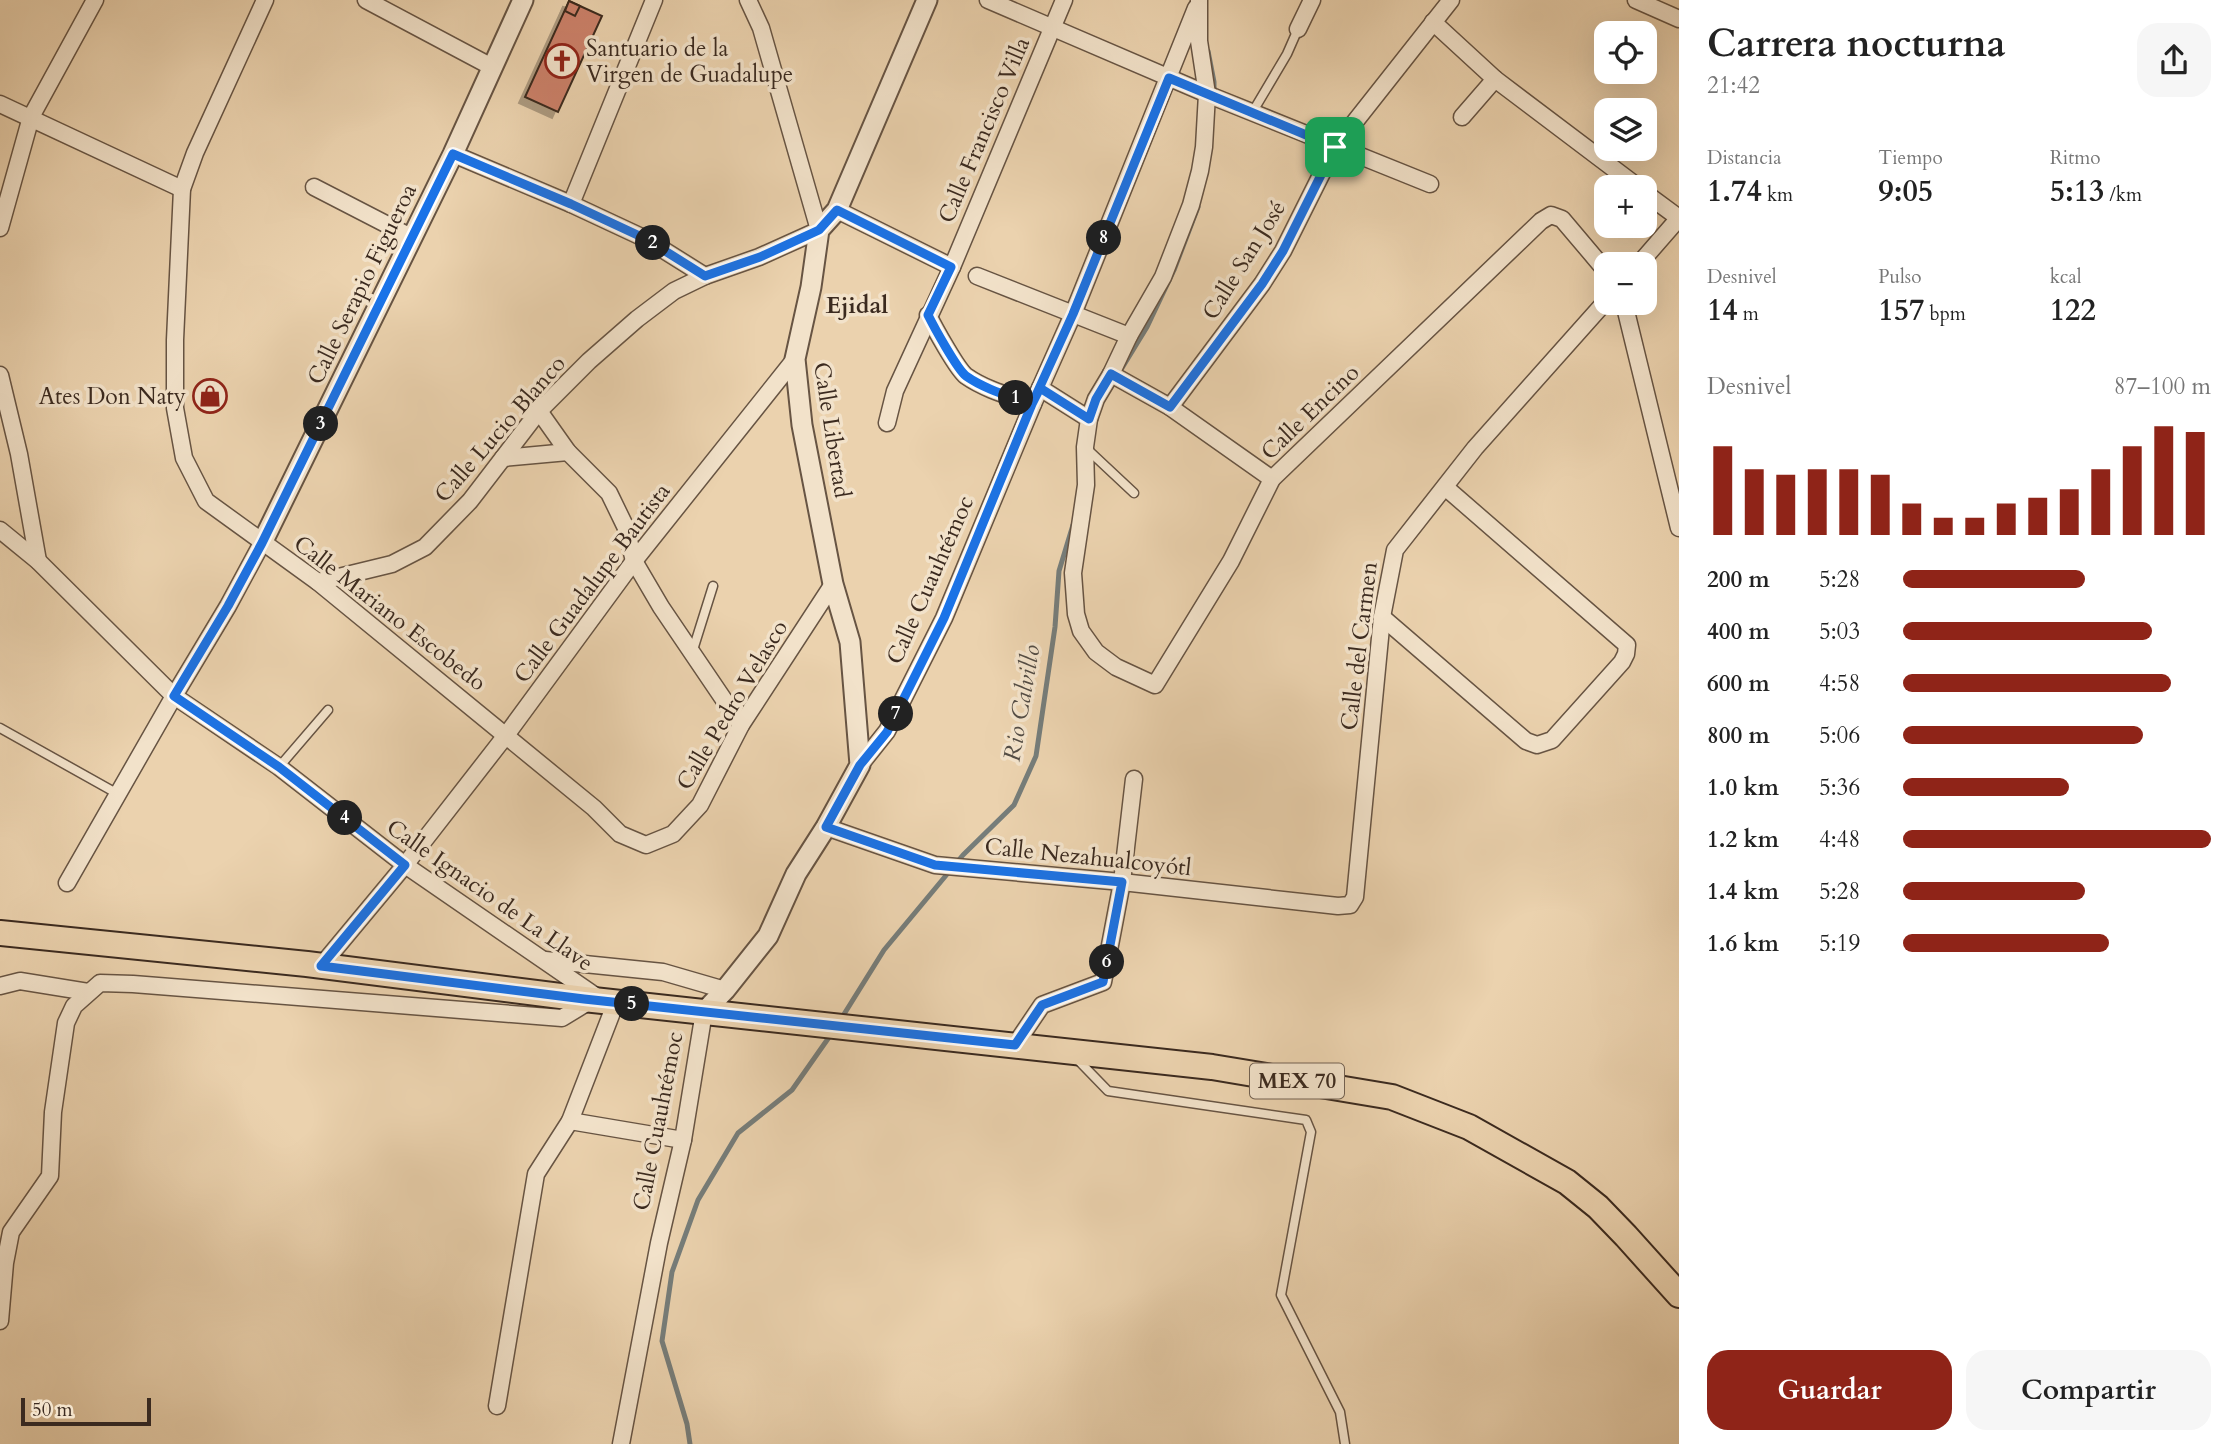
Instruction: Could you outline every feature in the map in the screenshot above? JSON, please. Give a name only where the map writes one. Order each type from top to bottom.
[{"type":"main road","name":"MEX 70","points":[[0,933],[321,966],[604,1001],[1212,1067],[1392,1097],[1469,1127],[1567,1182],[1598,1207],[1679,1296]]},
{"type":"street","points":[[0,228],[31,117],[95,0]]},
{"type":"street","name":"Calle Mariano Escobedo","points":[[265,0],[195,153],[182,188],[175,340],[175,408],[184,458],[206,501],[318,582],[507,734],[594,807],[620,834]]},
{"type":"street","points":[[366,0],[492,67]]},
{"type":"street","name":"Calle Serapio Figueroa","points":[[67,883],[262,543],[453,154],[523,0]]},
{"type":"street","points":[[571,204],[654,0]]},
{"type":"street","points":[[748,0],[761,28],[819,230]]},
{"type":"street","points":[[819,230],[837,210],[927,0]]},
{"type":"street","points":[[988,0],[1252,113],[1430,184]]},
{"type":"street","name":"Calle Francisco Villa","points":[[887,423],[895,391],[951,267],[1063,0]]},
{"type":"street","points":[[1085,447],[1089,419],[1096,399],[1163,277],[1191,205],[1204,148],[1207,94],[1199,41],[1199,0]]},
{"type":"street","name":"Calle Cuauhtémoc","points":[[621,1444],[659,1243],[683,1140],[704,1012],[768,936],[796,874],[860,765],[887,732],[944,618],[1032,404],[1073,314],[1199,0]]},
{"type":"street","points":[[1298,29],[1312,0]]},
{"type":"street","name":"Calle San José","points":[[1170,407],[1262,284],[1283,251],[1335,147],[1451,0]]},
{"type":"street","points":[[1636,0],[1679,19]]},
{"type":"street","points":[[1433,22],[1495,79],[1622,175]]},
{"type":"street","points":[[1462,117],[1495,79]]},
{"type":"street","points":[[0,104],[182,188]]},
{"type":"street","points":[[453,154],[646,239],[705,276]]},
{"type":"street","points":[[314,187],[411,237]]},
{"type":"street","points":[[1649,252],[1679,218],[1657,202]]},
{"type":"street","points":[[837,210],[951,267]]},
{"type":"street","name":"Calle Encino","points":[[1085,447],[1086,485],[1073,573],[1076,614],[1081,631],[1096,652],[1116,667],[1155,685],[1231,561],[1272,479],[1541,221],[1551,215],[1562,219],[1594,257]]},
{"type":"street","name":"Calle Lucio Blanco","points":[[318,582],[393,564],[425,547],[470,501],[539,411],[589,361],[637,319],[674,292],[705,276],[760,257],[819,230]]},
{"type":"street","name":"Calle Libertad","points":[[819,230],[811,287],[795,359],[802,425],[833,584],[850,642],[860,765]]},
{"type":"street","points":[[977,275],[1129,336]]},
{"type":"street","name":"Calle del Carmen","points":[[1350,905],[1355,897],[1381,617],[1395,551],[1475,448],[1594,314]]},
{"type":"street","points":[[928,315],[964,374],[994,391],[1032,404]]},
{"type":"street","points":[[1627,315],[1671,465],[1679,528]]},
{"type":"street","name":"Calle Guadalupe Bautista","points":[[321,966],[405,865],[507,734],[634,561],[795,359]]},
{"type":"street","points":[[1111,374],[1170,407],[1272,479]]},
{"type":"street","points":[[0,375],[19,454],[38,561]]},
{"type":"street","points":[[1040,388],[1089,419]]},
{"type":"street","points":[[539,411],[568,452],[609,493],[626,528],[634,561],[661,607],[741,725]]},
{"type":"street","points":[[503,458],[568,452]]},
{"type":"street","points":[[1381,617],[1526,741],[1538,745],[1552,740],[1622,662],[1626,654],[1627,645],[1445,487]]},
{"type":"street","name":"Calle Ignacio de La Llave","points":[[0,530],[38,561],[174,696],[279,767],[405,865],[604,1001]]},
{"type":"street","name":"Calle Pedro Velasco","points":[[620,834],[646,845],[673,834],[700,805],[741,725],[833,584]]},
{"type":"street","points":[[1015,1045],[1042,1005],[1103,982],[1122,882],[1134,779]]},
{"type":"street","name":"Calle Nezahualcoyótl","points":[[826,827],[935,865],[1338,906],[1350,905]]},
{"type":"street","points":[[543,960],[663,972],[725,990]]},
{"type":"street","points":[[0,986],[20,981],[88,992]]},
{"type":"street","points":[[0,1321],[5,1263],[11,1233],[50,1175],[53,1112],[66,1023],[74,1006],[100,984],[132,984],[562,1018],[604,1001]]},
{"type":"street","points":[[497,1406],[536,1174],[570,1121],[604,1001]]},
{"type":"street","points":[[570,1121],[683,1140]]},
{"type":"lane","points":[[1252,113],[1287,54],[1298,29]]},
{"type":"lane","points":[[1085,447],[1134,494]]},
{"type":"lane","points":[[692,653],[713,586]]},
{"type":"lane","points":[[279,767],[328,710]]},
{"type":"lane","points":[[0,728],[118,794]]},
{"type":"lane","points":[[1069,1051],[1108,1091],[1306,1120],[1311,1132],[1281,1295],[1340,1412],[1345,1444]]},
{"type":"building","name":"Santuario de la Virgen de Guadalupe","points":[[569,1],[602,16],[558,112],[525,97]]},
{"type":"building","points":[[569,1],[580,6],[575,16],[565,11]]},
{"type":"waterway","name":"Rio Calvillo","points":[[1208,51],[1214,94]]},
{"type":"waterway","name":"Rio Calvillo","points":[[1122,368],[1147,327],[1174,270],[1198,207]]},
{"type":"waterway","name":"Rio Calvillo","points":[[841,1019],[884,950],[963,855],[1014,805],[1036,756],[1055,627],[1059,571],[1073,525]]},
{"type":"waterway","name":"Rio Calvillo","points":[[690,1444],[687,1424],[662,1341],[672,1272],[698,1200],[738,1133],[792,1090],[832,1033]]},
{"type":"place","name":"Santuario de la Virgen de Guadalupe","points":[[562,61]]},
{"type":"place","name":"Ates Don Naty","points":[[210,396]]},
{"type":"district","name":"Ejidal","points":[[857,305]]},
{"type":"route","points":[[1335,147],[1169,78],[1073,314],[1032,404],[944,618],[887,732],[860,765],[826,827],[935,865],[1122,882],[1103,982],[1042,1005],[1015,1045],[584,999],[321,966],[405,865],[279,767],[174,696],[262,543],[453,154],[646,239],[705,276],[760,257],[819,230],[837,210],[951,267],[928,315],[964,374],[994,391],[1032,404],[1040,388],[1089,419],[1096,399],[1111,374],[1170,407],[1218,345],[1283,251],[1335,147]]}]
